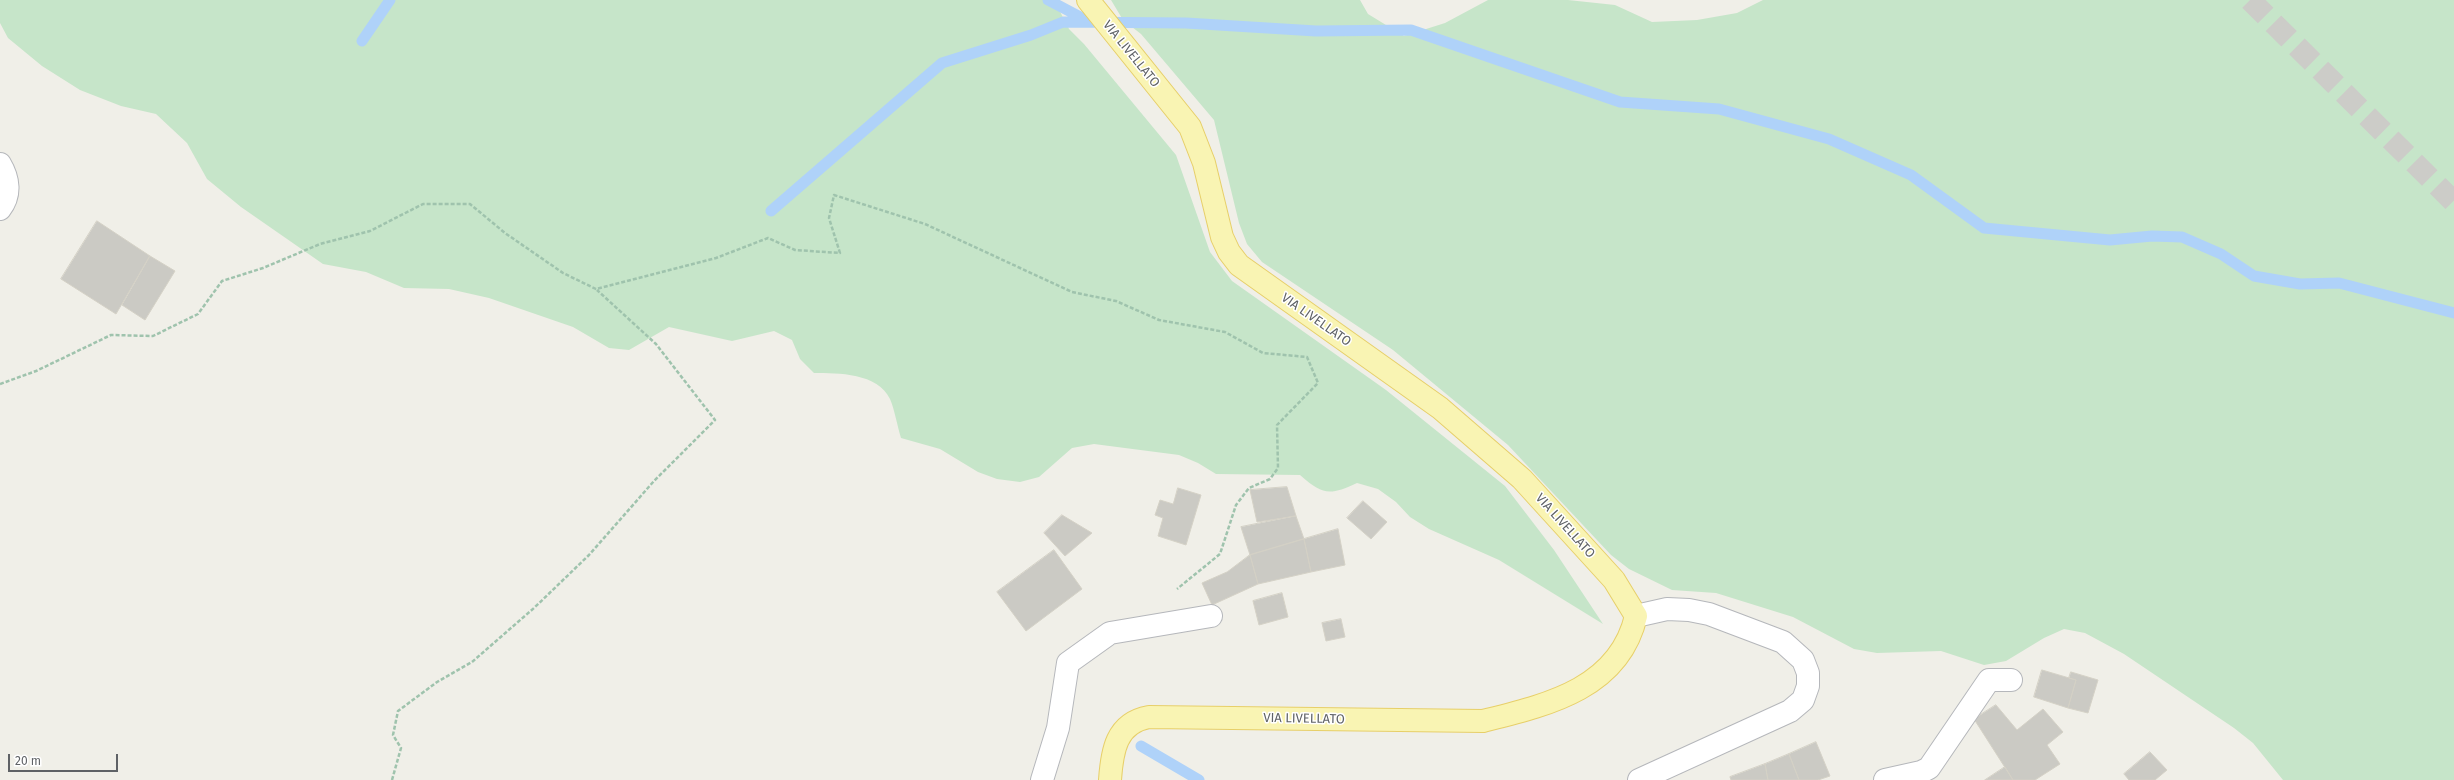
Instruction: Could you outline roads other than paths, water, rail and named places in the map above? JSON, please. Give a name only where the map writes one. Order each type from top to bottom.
[{"type":"main road","name":"VIA LIVELLATO","points":[[1088,0],[1190,127],[1204,163],[1222,238],[1229,252],[1239,265],[1440,408],[1522,479],[1614,580],[1636,616],[1631,635],[1622,650],[1601,674],[1582,689],[1530,709],[1483,721],[1149,717],[1136,719],[1118,738],[1110,780]]},
{"type":"street","points":[[0,164],[8,182],[7,195],[0,209]]},
{"type":"street","points":[[1636,616],[1667,609],[1708,614],[1783,642],[1803,660],[1808,673],[1808,686],[1803,700],[1790,710],[1639,780]]},
{"type":"street","points":[[1042,780],[1058,728],[1068,663],[1110,633],[1211,616]]},
{"type":"street","points":[[1885,780],[1921,772],[1929,768],[1989,680],[2011,680]]},
{"type":"waterway","points":[[362,41],[390,0]]},
{"type":"waterway","points":[[1048,0],[1088,21]]},
{"type":"waterway","points":[[771,211],[942,63],[1031,35],[1063,22],[1186,23],[1316,31],[1411,30],[1620,102],[1719,109],[1829,139],[1911,175],[1984,228],[2110,240],[2152,236],[2182,237],[2221,254],[2254,276],[2300,284],[2339,283],[2454,313]]},
{"type":"waterway","points":[[1141,746],[1199,780]]},
{"type":"tunnel","points":[[2250,0],[2454,202]]}]
